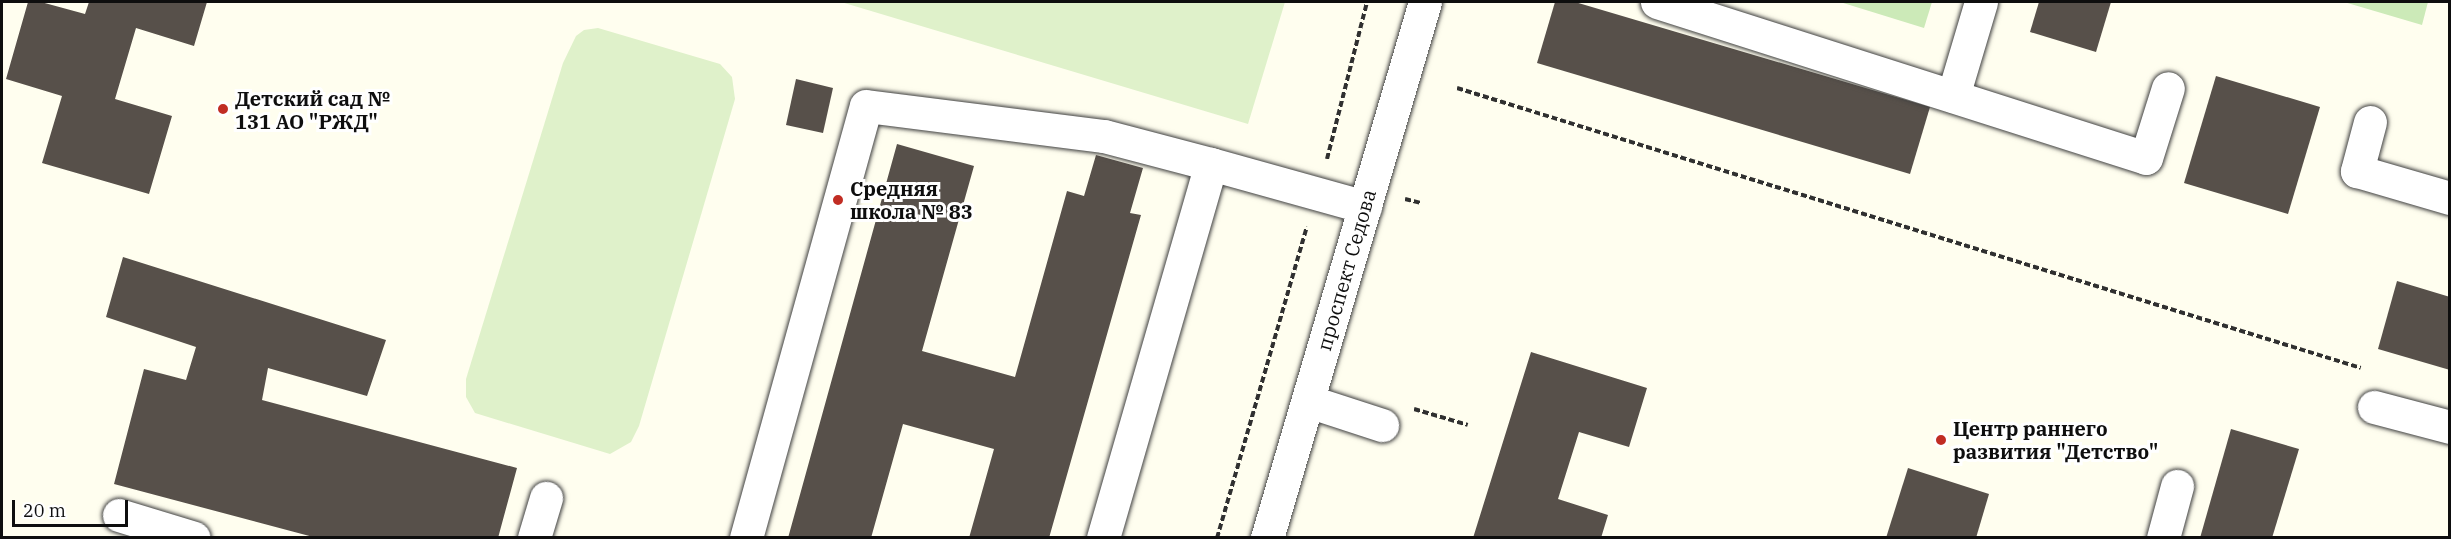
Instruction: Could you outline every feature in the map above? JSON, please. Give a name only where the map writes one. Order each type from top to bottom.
[{"type":"street","name":"проспект Седова","points":[[1267,537],[1425,2]]},
{"type":"street","points":[[1664,2],[2146,158],[2168,88]]},
{"type":"street","points":[[1953,96],[1981,2]]},
{"type":"street","points":[[746,537],[866,106],[1104,136],[1365,207]]},
{"type":"street","points":[[2370,122],[2357,171],[2450,198]]},
{"type":"street","points":[[1103,537],[1211,164]]},
{"type":"street","points":[[1308,401],[1382,425]]},
{"type":"street","points":[[2374,407],[2450,427]]},
{"type":"street","points":[[2163,537],[2177,486]]},
{"type":"street","points":[[534,537],[546,498]]},
{"type":"street","points":[[119,515],[194,537]]},
{"type":"path","points":[[1217,537],[1317,193],[1367,2]]},
{"type":"path","points":[[1457,88],[2361,368]]},
{"type":"green space","points":[[841,2],[1285,2],[1248,124]]},
{"type":"green space","points":[[1840,2],[1932,2],[1924,28]]},
{"type":"green space","points":[[2344,2],[2428,2],[2422,25]]},
{"type":"green space","points":[[598,28],[720,64],[732,77],[735,99],[639,426],[631,442],[610,454],[475,413],[466,397],[466,379],[563,63],[576,36],[584,30]]},
{"type":"building","points":[[28,2],[41,2],[85,14],[89,2],[207,2],[194,46],[136,28],[115,99],[172,116],[149,194],[42,163],[62,96],[6,79]]},
{"type":"building","points":[[1555,2],[1575,2],[1930,107],[1910,174],[1537,63]]},
{"type":"building","points":[[2039,2],[2111,2],[2096,52],[2030,32]]},
{"type":"building","points":[[2216,76],[2320,107],[2288,214],[2184,183]]},
{"type":"building","points":[[796,79],[833,88],[823,133],[786,125]]},
{"type":"building","points":[[897,144],[974,166],[922,351],[1015,377],[1067,191],[1084,196],[1096,155],[1143,168],[1130,213],[1141,215],[1049,538],[969,538],[994,449],[903,424],[871,538],[788,538]]},
{"type":"building","points":[[123,257],[386,340],[367,396],[268,368],[262,400],[517,468],[498,538],[317,538],[114,484],[144,369],[186,380],[196,347],[106,317]]},
{"type":"building","points":[[2397,281],[2450,297],[2450,370],[2378,349]]},
{"type":"building","points":[[1531,352],[1647,388],[1629,447],[1579,432],[1558,499],[1608,515],[1601,538],[1473,538]]},
{"type":"building","points":[[2231,429],[2299,449],[2272,538],[2200,538]]},
{"type":"building","points":[[1908,468],[1989,494],[1976,538],[1886,538]]},
{"type":"place","name":"Детский сад № 131 АО \"РЖД\"","points":[[223,109]]},
{"type":"place","name":"Средняя школа № 83","points":[[838,200]]},
{"type":"place","name":"Центр раннего развития \"Детство\"","points":[[1941,440]]}]
